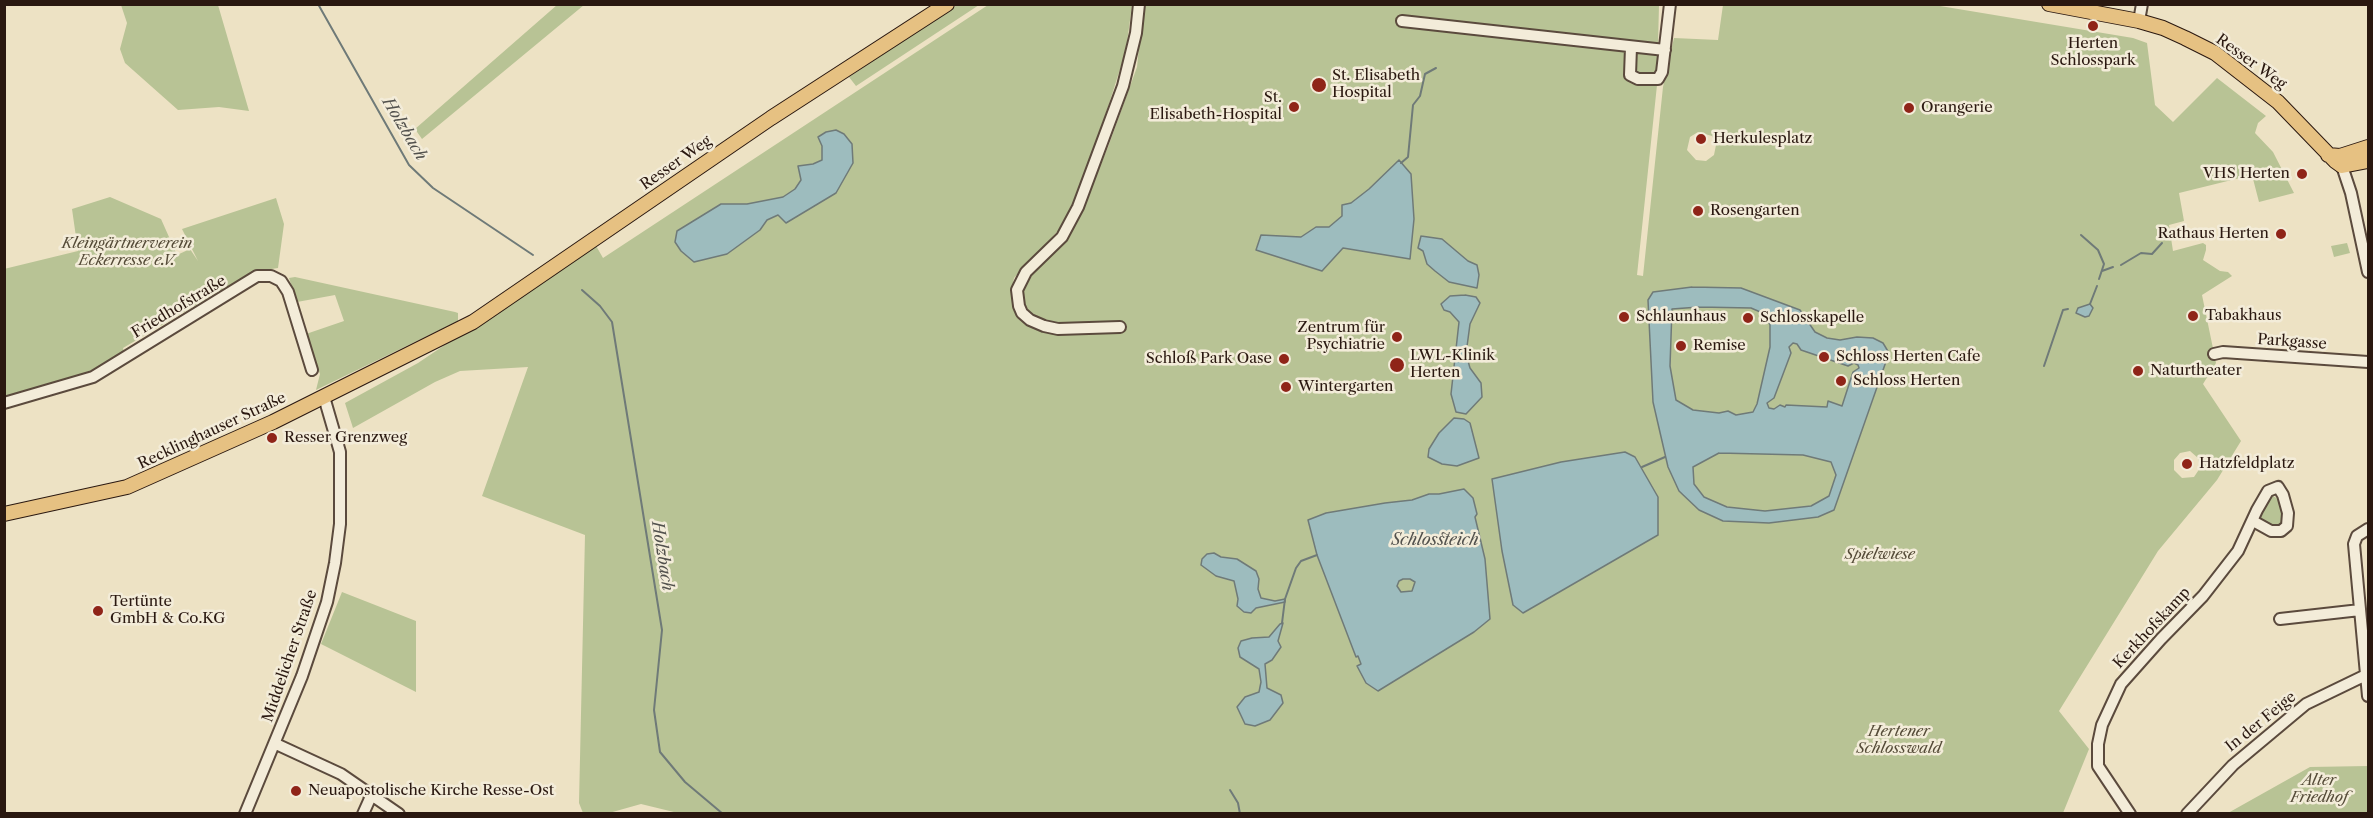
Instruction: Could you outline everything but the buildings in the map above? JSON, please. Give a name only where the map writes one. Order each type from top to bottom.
[{"type":"main road","name":"Resser Weg","points":[[423,348],[473,322],[771,118],[947,4]]},
{"type":"main road","name":"Resser Weg","points":[[2049,4],[2139,21],[2163,28],[2215,53],[2278,102],[2328,155],[2342,166]]},
{"type":"main road","points":[[2328,155],[2340,156],[2368,147]]},
{"type":"main road","points":[[2342,166],[2368,161]]},
{"type":"main road","name":"Recklinghauser Straße","points":[[4,514],[125,488],[199,456],[423,348]]},
{"type":"street","points":[[1120,327],[1058,329],[1044,326],[1030,320],[1022,313],[1017,297],[1022,277],[1062,237],[1078,207],[1123,86],[1136,33],[1138,4]]},
{"type":"street","points":[[1631,46],[1630,75],[1648,80],[1658,79],[1665,50],[1670,4]]},
{"type":"street","points":[[2139,21],[2142,4]]},
{"type":"street","points":[[1402,21],[1665,50]]},
{"type":"street","points":[[2342,166],[2354,204],[2368,272]]},
{"type":"street","name":"Friedhofstraße","points":[[4,403],[93,377],[257,276],[271,276],[281,282],[288,292],[312,370]]},
{"type":"street","name":"Parkgasse","points":[[2214,354],[2231,353],[2368,363]]},
{"type":"street","name":"Middelicher Straße","points":[[245,813],[276,744],[302,676],[324,611],[336,553],[340,524],[340,452],[324,397]]},
{"type":"street","name":"Kerkhofskamp","points":[[2130,813],[2098,766],[2097,744],[2102,725],[2121,684],[2203,596],[2238,551],[2253,521]]},
{"type":"street","points":[[2368,529],[2357,536],[2354,544],[2368,674],[2368,696]]},
{"type":"street","points":[[2280,619],[2360,610]]},
{"type":"street","name":"In der Feige","points":[[2187,813],[2233,765],[2281,723],[2306,704],[2368,674]]},
{"type":"street","points":[[276,744],[323,765],[399,813]]},
{"type":"street","points":[[363,813],[372,794]]},
{"type":"green space","points":[[121,5],[218,5],[249,111],[219,107],[178,110],[125,63],[120,49],[127,23]]},
{"type":"green space","points":[[557,5],[584,5],[422,139],[415,129]]},
{"type":"green space","points":[[957,5],[979,5],[856,86],[849,77]]},
{"type":"green space","points":[[988,5],[1132,5],[1126,50],[1068,220],[1014,278],[1012,289],[1026,282],[1075,226],[1108,147],[1137,67],[1143,5],[1659,5],[1657,85],[1637,275],[1643,276],[1663,87],[1674,38],[1718,40],[1723,5],[1934,5],[2133,38],[2147,43],[2155,105],[2173,122],[2217,78],[2266,116],[2258,123],[2255,133],[2273,152],[2294,193],[2259,202],[2252,175],[2179,193],[2184,221],[2169,225],[2173,251],[2203,243],[2206,245],[2206,250],[2203,260],[2232,276],[2202,295],[2216,363],[2203,384],[2241,441],[2217,480],[2158,551],[2059,711],[2089,749],[2063,813],[682,814],[641,804],[609,813],[583,813],[579,803],[585,535],[482,496],[528,367],[460,371],[435,382],[353,428],[345,403],[418,363],[595,244],[603,258]],"holes":[[[1698,132],[1712,136],[1716,145],[1714,155],[1706,161],[1696,160],[1687,150],[1690,137]],[[2190,451],[2198,458],[2200,468],[2194,477],[2182,478],[2174,470],[2174,460],[2180,453]]]},
{"type":"green space","name":"Kleingärtnerverein Eckerresse e.V.","points":[[110,197],[161,219],[177,255],[190,249],[198,261],[182,229],[276,198],[284,224],[278,268],[252,272],[123,348],[125,355],[92,373],[5,398],[4,269],[78,251],[72,209]]},
{"type":"green space","points":[[2347,243],[2350,253],[2334,257],[2331,246]]},
{"type":"green space","points":[[295,277],[455,312],[458,313],[458,321],[316,390],[320,374],[306,334],[344,321],[335,295],[297,302],[289,278]]},
{"type":"green space","points":[[2273,496],[2280,500],[2283,510],[2284,523],[2277,528],[2259,522],[2258,516]]},
{"type":"green space","points":[[342,592],[416,621],[416,692],[321,644]]},
{"type":"green space","name":"Alter Friedhof","points":[[2368,766],[2368,813],[2228,813],[2310,767]]},
{"type":"water","points":[[836,130],[844,134],[852,144],[853,163],[836,193],[786,223],[778,215],[767,220],[760,230],[727,254],[694,262],[681,251],[675,242],[677,231],[721,204],[747,204],[783,197],[795,189],[801,180],[798,166],[822,160],[822,146],[818,137]]},
{"type":"water","points":[[1399,160],[1411,174],[1414,219],[1410,259],[1343,248],[1322,271],[1256,250],[1261,235],[1301,237],[1316,227],[1329,227],[1342,216],[1342,205],[1351,203],[1369,189]]},
{"type":"water","points":[[1421,236],[1442,239],[1468,261],[1477,265],[1479,275],[1477,288],[1449,282],[1427,264],[1423,251],[1418,248]]},
{"type":"water","points":[[1692,287],[1741,288],[1800,310],[1815,332],[1827,338],[1840,340],[1857,337],[1873,338],[1883,343],[1889,353],[1834,510],[1818,517],[1769,523],[1723,521],[1699,510],[1679,491],[1668,467],[1653,402],[1648,300],[1653,292]],"holes":[[[1751,308],[1765,314],[1770,325],[1770,347],[1757,404],[1753,412],[1736,415],[1728,411],[1719,413],[1693,410],[1676,400],[1670,366],[1672,309]],[[1793,343],[1797,344],[1801,350],[1848,366],[1854,363],[1858,365],[1859,368],[1853,372],[1842,406],[1828,401],[1827,407],[1780,405],[1774,409],[1769,408],[1767,403],[1774,398],[1791,353],[1789,347]],[[1719,453],[1803,455],[1831,462],[1836,475],[1829,496],[1811,506],[1765,511],[1727,507],[1704,497],[1694,484],[1693,467]]]},
{"type":"water","points":[[1450,296],[1476,297],[1480,303],[1470,324],[1466,354],[1470,368],[1481,383],[1482,397],[1466,414],[1456,412],[1451,394],[1459,322],[1450,312],[1444,310],[1441,304]]},
{"type":"water","points":[[2090,304],[2093,308],[2089,316],[2085,317],[2076,313],[2078,308]]},
{"type":"water","points":[[1454,418],[1464,419],[1470,423],[1479,458],[1457,466],[1442,464],[1428,457],[1429,449],[1439,433]]},
{"type":"water","name":"Schlossteich","points":[[1625,452],[1635,457],[1658,497],[1658,535],[1523,613],[1513,605],[1502,551],[1492,479],[1561,462]]},
{"type":"water","name":"Schlossteich","points":[[1464,489],[1473,498],[1485,559],[1490,619],[1474,632],[1378,691],[1366,683],[1357,666],[1361,664],[1358,656],[1356,657],[1317,555],[1308,520],[1326,513]],"holes":[[[1410,579],[1415,582],[1412,591],[1401,592],[1397,586],[1399,581]]]},
{"type":"water","points":[[1214,553],[1221,557],[1237,559],[1256,571],[1261,598],[1275,601],[1285,599],[1285,602],[1256,608],[1251,613],[1244,612],[1237,606],[1238,599],[1234,581],[1216,576],[1201,565],[1202,559],[1207,554]]},
{"type":"water","points":[[1283,623],[1278,641],[1281,647],[1272,660],[1265,664],[1267,688],[1281,695],[1283,703],[1270,720],[1255,726],[1245,724],[1237,707],[1245,697],[1259,692],[1261,682],[1259,669],[1240,657],[1238,648],[1241,641],[1269,637]]},
{"type":"waterway","name":"Holzbach","points":[[318,4],[409,165],[433,188],[533,255]]},
{"type":"waterway","points":[[1401,163],[1408,157],[1413,105],[1420,96],[1425,74],[1436,68]]},
{"type":"waterway","points":[[2081,235],[2098,250],[2104,264],[2099,279]]},
{"type":"waterway","points":[[2121,265],[2141,253],[2152,254],[2162,243]]},
{"type":"waterway","points":[[2102,271],[2113,267]]},
{"type":"waterway","points":[[2090,304],[2097,286]]},
{"type":"waterway","name":"Holzbach","points":[[582,290],[600,306],[612,322],[662,630],[654,710],[660,752],[685,782],[723,814]]},
{"type":"waterway","points":[[2044,366],[2063,310],[2068,309]]},
{"type":"waterway","points":[[1642,467],[1665,457]]},
{"type":"waterway","points":[[1282,623],[1285,599],[1296,568],[1301,561],[1317,555]]},
{"type":"waterway","points":[[1230,790],[1238,803],[1240,814]]},
{"type":"place","name":"Herten Schlosspark","points":[[2093,26]]},
{"type":"place","name":"St. Elisabeth Hospital","points":[[1319,85]]},
{"type":"place","name":"St. Elisabeth-Hospital","points":[[1294,107]]},
{"type":"place","name":"Orangerie","points":[[1909,108]]},
{"type":"place","name":"Herkulesplatz","points":[[1701,139]]},
{"type":"place","name":"VHS Herten","points":[[2302,174]]},
{"type":"place","name":"Rosengarten","points":[[1698,211]]},
{"type":"place","name":"Rathaus Herten","points":[[2281,234]]},
{"type":"place","name":"Tabakhaus","points":[[2193,316]]},
{"type":"place","name":"Schlaunhaus","points":[[1624,317]]},
{"type":"place","name":"Schlosskapelle","points":[[1748,318]]},
{"type":"place","name":"Zentrum für Psychiatrie","points":[[1397,337]]},
{"type":"place","name":"Remise","points":[[1681,346]]},
{"type":"place","name":"Schloss Herten Cafe","points":[[1824,357]]},
{"type":"place","name":"Schloß Park Oase","points":[[1284,359]]},
{"type":"place","name":"LWL-Klinik Herten","points":[[1397,365]]},
{"type":"place","name":"Naturtheater","points":[[2138,371]]},
{"type":"place","name":"Schloss Herten","points":[[1841,381]]},
{"type":"place","name":"Wintergarten","points":[[1286,387]]},
{"type":"place","name":"Resser Grenzweg","points":[[272,438]]},
{"type":"place","name":"Hatzfeldplatz","points":[[2187,464]]},
{"type":"place","name":"Tertünte GmbH & Co.KG","points":[[98,611]]},
{"type":"place","name":"Neuapostolische Kirche Resse-Ost","points":[[296,791]]},
{"type":"park label","name":"Spielwiese","points":[[1880,555]]},
{"type":"park label","name":"Hertener Schlosswald","points":[[1899,740]]}]
